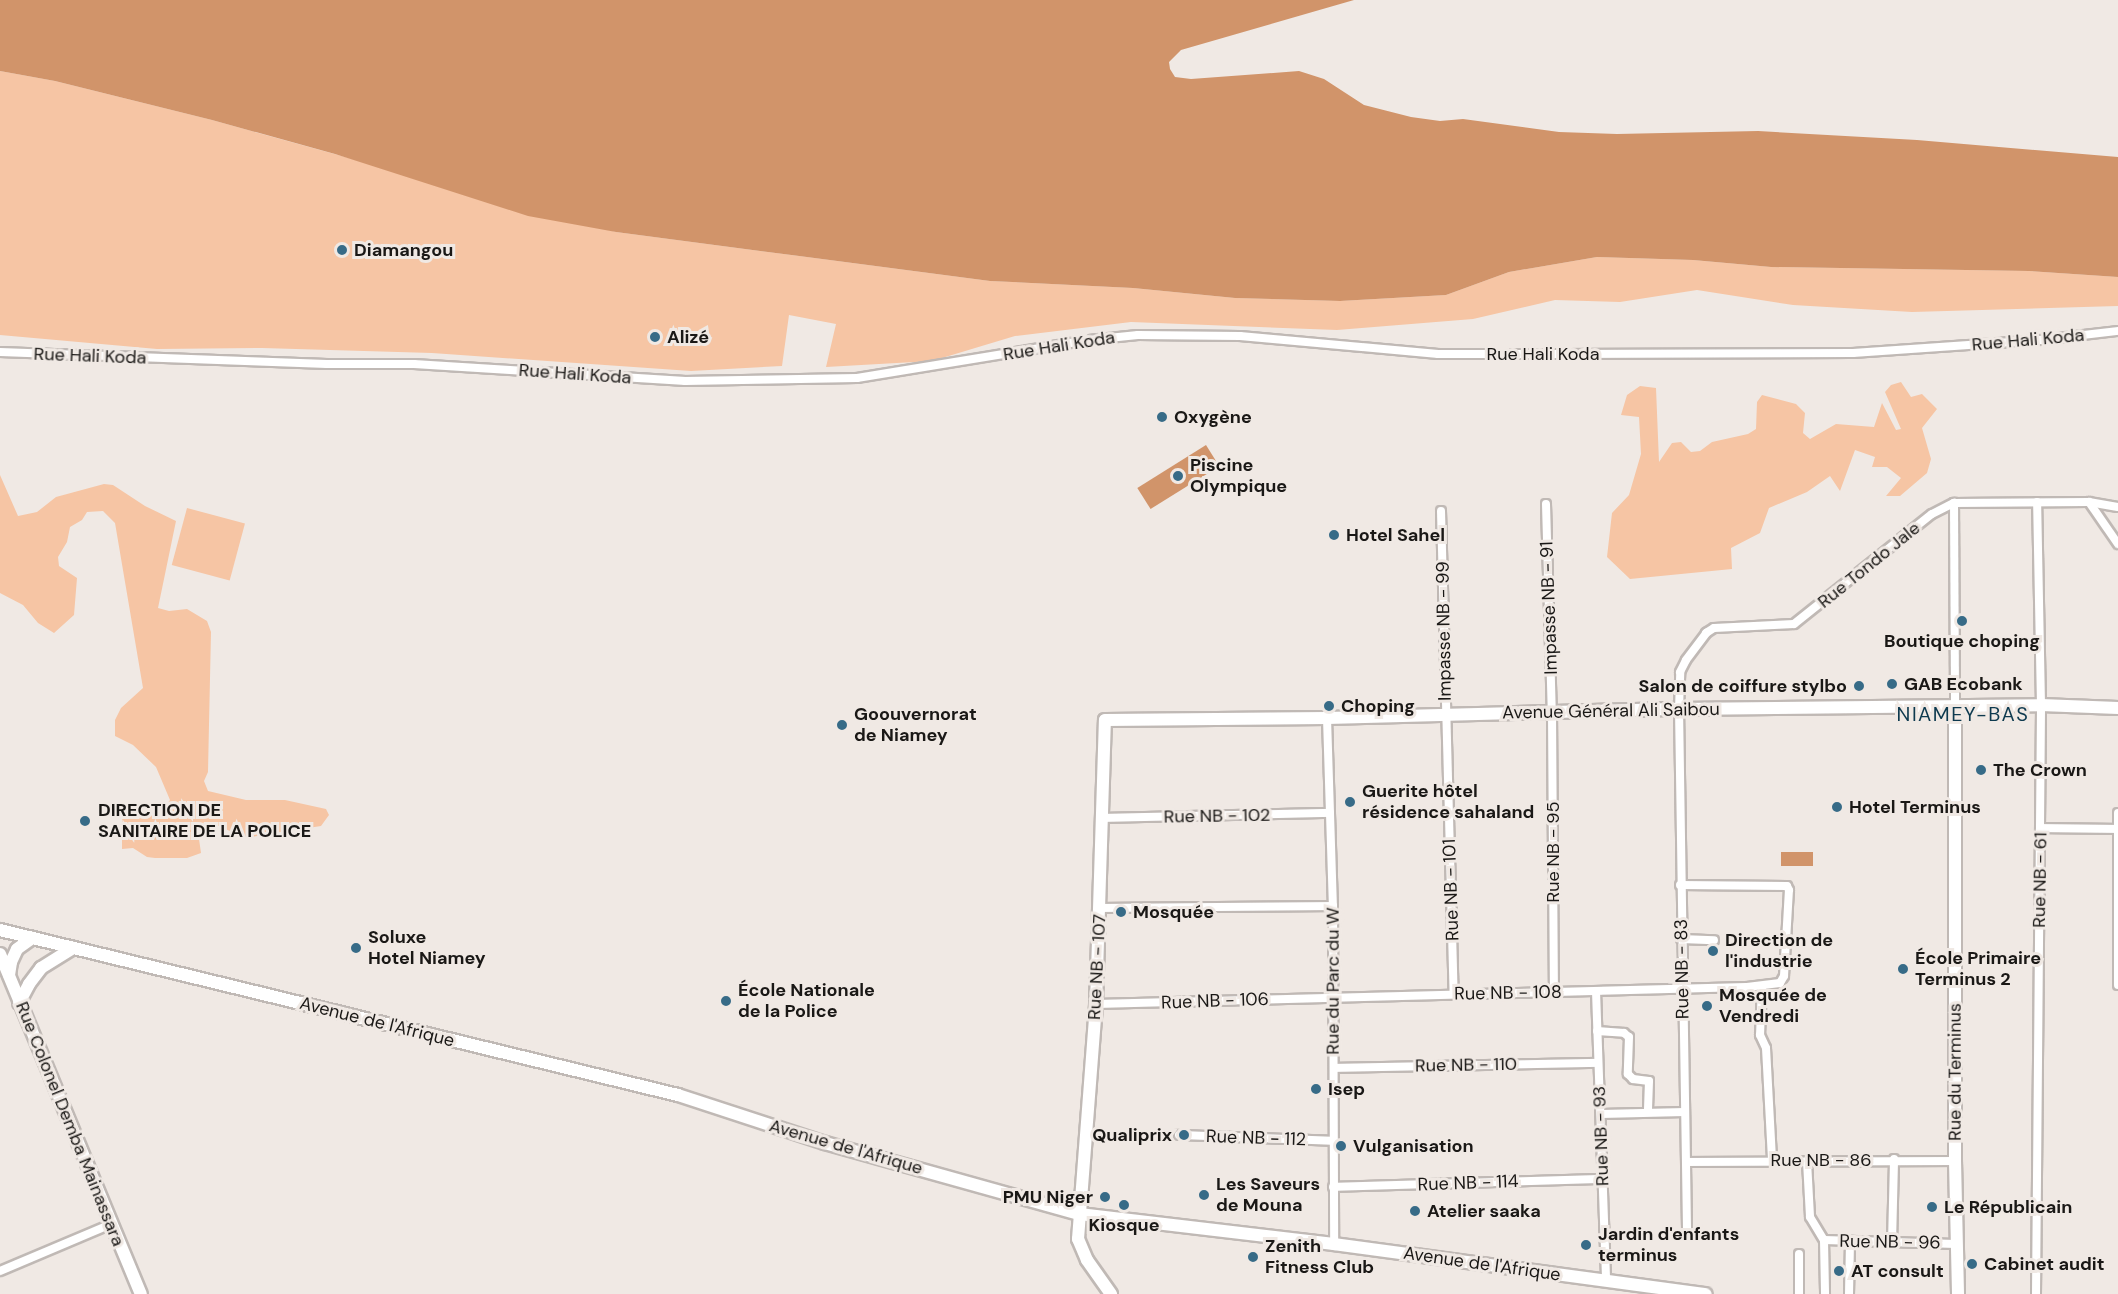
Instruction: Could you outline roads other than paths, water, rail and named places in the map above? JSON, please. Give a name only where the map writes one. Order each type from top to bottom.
[{"type":"street","name":"Rue Hali Koda","points":[[0,352],[327,364],[414,363],[685,381],[857,378],[1089,340],[1138,335],[1240,336],[1438,354],[1853,353],[2041,340],[2118,331]]},
{"type":"street","name":"Rue NB - 61","points":[[2036,1294],[2041,705],[2037,502]]},
{"type":"street","name":"Rue Tondo Jale","points":[[1679,710],[1682,666],[1706,633],[1722,626],[1794,624],[1932,514],[1954,503],[2089,502],[2118,507]]},
{"type":"street","points":[[2089,502],[2118,544]]},
{"type":"street","points":[[1954,503],[1955,706]]},
{"type":"street","name":"Impasse NB - 91","points":[[1546,504],[1552,713]]},
{"type":"street","name":"Impasse NB - 99","points":[[1441,511],[1446,715]]},
{"type":"street","name":"Avenue Général Ali Saibou","points":[[1105,720],[1955,706],[2041,705],[2118,708]]},
{"type":"street","name":"Rue du Terminus","points":[[1955,706],[1955,1161],[1958,1294]]},
{"type":"street","name":"Rue NB - 83","points":[[1679,710],[1680,885],[1688,1229]]},
{"type":"street","name":"Rue NB - 95","points":[[1552,713],[1554,992]]},
{"type":"street","name":"Rue NB - 101","points":[[1446,715],[1454,994]]},
{"type":"street","name":"Rue du Parc du W","points":[[1327,718],[1333,906],[1334,1244]]},
{"type":"street","name":"Rue NB - 107","points":[[1105,720],[1101,908],[1078,1239],[1081,1250],[1111,1294]]},
{"type":"street","name":"Rue NB - 102","points":[[1104,818],[1330,813]]},
{"type":"street","points":[[2118,813],[2118,985]]},
{"type":"street","points":[[2040,828],[2118,829]]},
{"type":"street","name":"Rue NB - 108","points":[[1334,997],[1778,985],[1782,980],[1788,888],[1761,885],[1680,885]]},
{"type":"street","points":[[1101,908],[1333,906]]},
{"type":"street","name":"Avenue de l'Afrique","points":[[0,930],[678,1095],[825,1143],[1079,1214],[1334,1244],[1706,1294]]},
{"type":"street","points":[[9,977],[11,962],[17,950],[33,938]]},
{"type":"street","points":[[1681,939],[1714,940]]},
{"type":"street","points":[[20,1004],[36,974],[47,964],[73,948]]},
{"type":"street","name":"Rue Colonel Demba Mainassara","points":[[0,954],[141,1294]]},
{"type":"street","points":[[1762,986],[1760,1035],[1766,1048],[1772,1160]]},
{"type":"street","name":"Rue NB - 93","points":[[1596,991],[1606,1281]]},
{"type":"street","name":"Rue NB - 106","points":[[1096,1004],[1334,997]]},
{"type":"street","points":[[1597,1032],[1627,1035],[1628,1074],[1632,1079],[1649,1081],[1648,1112]]},
{"type":"street","name":"Rue NB - 110","points":[[1334,1068],[1598,1063]]},
{"type":"street","points":[[1600,1114],[1685,1112]]},
{"type":"street","name":"Rue NB - 112","points":[[1179,1135],[1334,1141]]},
{"type":"street","points":[[1892,1243],[1894,1159]]},
{"type":"street","name":"Rue NB - 86","points":[[1686,1162],[1894,1159],[1955,1161]]},
{"type":"street","points":[[1808,1161],[1810,1217],[1824,1240],[1825,1294]]},
{"type":"street","name":"Rue NB - 114","points":[[1333,1187],[1603,1179]]},
{"type":"street","points":[[0,1271],[111,1224]]},
{"type":"street","name":"Rue NB - 96","points":[[1824,1240],[1956,1244]]},
{"type":"street","points":[[1849,1294],[1850,1242]]},
{"type":"street","points":[[1799,1254],[1799,1294]]},
{"type":"place","name":"Diamangou","points":[[342,250]]},
{"type":"place","name":"Alizé","points":[[655,337]]},
{"type":"place","name":"Oxygène","points":[[1162,417]]},
{"type":"place","name":"Piscine Olympique","points":[[1178,476]]},
{"type":"place","name":"Hotel Sahel","points":[[1334,535]]},
{"type":"place","name":"Boutique choping","points":[[1962,621]]},
{"type":"place","name":"GAB Ecobank","points":[[1892,684]]},
{"type":"place","name":"Salon de coiffure stylbo","points":[[1859,686]]},
{"type":"place","name":"Choping","points":[[1329,706]]},
{"type":"place","name":"Goouvernorat de Niamey","points":[[842,725]]},
{"type":"place","name":"The Crown","points":[[1981,770]]},
{"type":"place","name":"Guerite hôtel résidence sahaland","points":[[1350,802]]},
{"type":"place","name":"Hotel Terminus","points":[[1837,807]]},
{"type":"place","name":"DIRECTION DE SANITAIRE DE LA POLICE","points":[[85,821]]},
{"type":"place","name":"Mosquée","points":[[1121,912]]},
{"type":"place","name":"Soluxe Hotel Niamey","points":[[356,948]]},
{"type":"place","name":"Direction de l'industrie","points":[[1713,951]]},
{"type":"place","name":"École Primaire Terminus 2","points":[[1903,969]]},
{"type":"place","name":"École Nationale de la Police","points":[[726,1001]]},
{"type":"place","name":"Mosquée de Vendredi","points":[[1707,1006]]},
{"type":"place","name":"Isep","points":[[1316,1089]]},
{"type":"place","name":"Qualiprix","points":[[1184,1135]]},
{"type":"place","name":"Vulganisation","points":[[1341,1146]]},
{"type":"place","name":"Les Saveurs de Mouna","points":[[1204,1195]]},
{"type":"place","name":"PMU Niger","points":[[1105,1197]]},
{"type":"place","name":"Kiosque","points":[[1124,1205]]},
{"type":"place","name":"Le Républicain","points":[[1932,1207]]},
{"type":"place","name":"Atelier saaka","points":[[1415,1211]]},
{"type":"place","name":"Jardin d'enfants terminus","points":[[1586,1245]]},
{"type":"place","name":"Zenith Fitness Club","points":[[1253,1257]]},
{"type":"place","name":"Cabinet audit","points":[[1972,1264]]},
{"type":"place","name":"AT consult","points":[[1839,1271]]},
{"type":"district","name":"NIAMEY-BAS","points":[[1963,714]]}]
